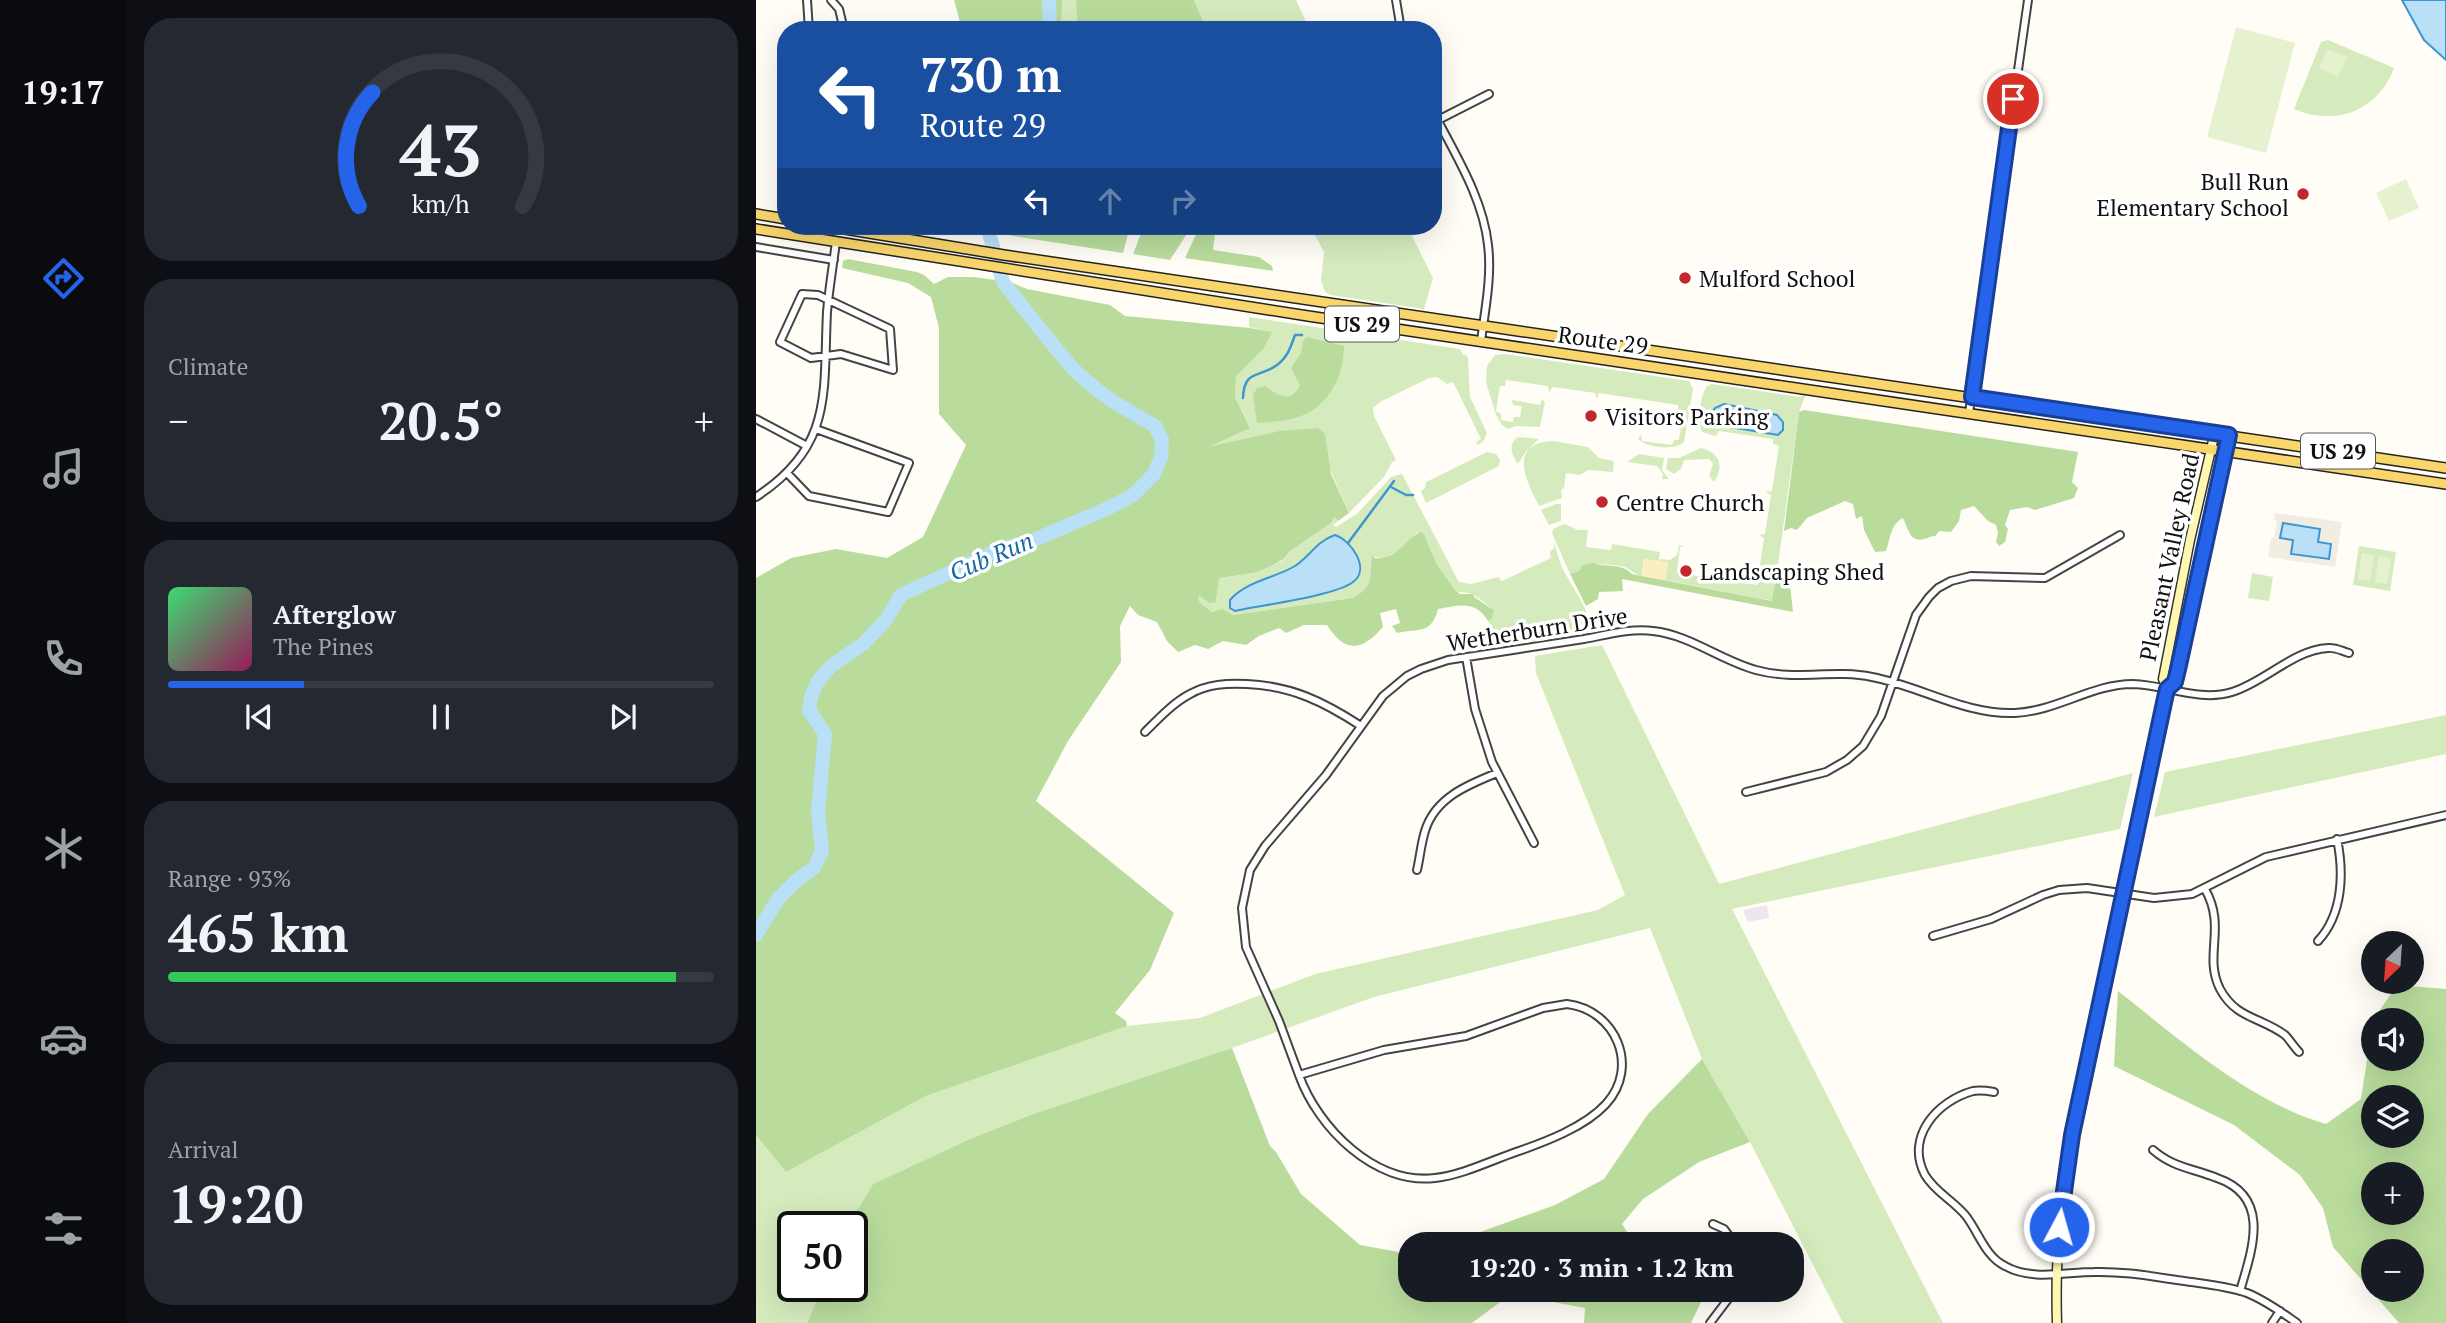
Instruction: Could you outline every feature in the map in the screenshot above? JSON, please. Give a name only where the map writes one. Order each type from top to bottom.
[{"type":"main road","points":[[756,214],[777,218]]},
{"type":"main road","name":"Route 29","points":[[756,229],[777,232]]},
{"type":"main road","name":"Route 29","points":[[793,235],[1009,270],[2446,484]]},
{"type":"main road","name":"Route 29","points":[[887,235],[1004,255],[2446,467]]},
{"type":"main road","name":"Pleasant Valley Road","points":[[2057,1323],[2060,1221],[2067,1158],[2167,689],[2163,680],[2215,432]]},
{"type":"main road","name":"Pleasant Valley Road","points":[[2167,689],[2175,682],[2229,435]]},
{"type":"street","points":[[807,0],[808,21]]},
{"type":"street","points":[[831,0],[839,9],[842,21]]},
{"type":"street","points":[[1396,0],[1400,21]]},
{"type":"street","points":[[1969,413],[2028,0]]},
{"type":"street","points":[[1442,118],[1489,94]]},
{"type":"street","points":[[1442,128],[1474,193],[1486,229],[1489,265],[1481,341]]},
{"type":"street","points":[[756,498],[787,473],[816,429],[825,392],[829,300],[836,242]]},
{"type":"street","points":[[756,247],[834,260]]},
{"type":"street","points":[[802,293],[818,295],[890,329],[893,370],[841,354],[826,356],[811,358],[780,342],[802,293]]},
{"type":"street","points":[[756,419],[807,446]]},
{"type":"street","points":[[787,473],[809,496],[888,512],[909,463],[816,429]]},
{"type":"street","points":[[1746,792],[1818,775],[1847,760],[1863,746],[1875,729],[1916,615],[1938,588],[1951,581],[1971,576],[2045,578],[2120,535]]},
{"type":"street","name":"Wetherburn Drive","points":[[1299,1075],[1384,1050],[1466,1036],[1559,1004],[1581,1007],[1604,1021],[1615,1034],[1622,1063],[1617,1087],[1605,1106],[1564,1132],[1538,1144],[1455,1173],[1411,1178],[1384,1169],[1340,1139],[1317,1113],[1299,1075],[1279,1021],[1245,947],[1241,921],[1243,896],[1251,870],[1265,846],[1326,775],[1383,696],[1407,677],[1435,663],[1646,630],[1686,639],[1739,664],[1771,673],[1801,676],[1856,674],[1973,709],[2002,713],[2044,709],[2099,689],[2120,685],[2145,685],[2203,695],[2223,694],[2246,687],[2312,651],[2329,648],[2348,653]]},
{"type":"street","points":[[1466,657],[1475,709],[1497,773],[1534,843]]},
{"type":"street","points":[[1145,732],[1189,694],[1209,686],[1230,683],[1266,685],[1296,691],[1322,702],[1361,726]]},
{"type":"street","points":[[1417,870],[1425,831],[1437,808],[1456,792],[1497,773]]},
{"type":"street","points":[[1933,936],[1992,919],[2059,890],[2087,888],[2164,898],[2192,894],[2266,857],[2446,814]]},
{"type":"street","points":[[2318,941],[2331,925],[2342,878],[2337,839]]},
{"type":"street","points":[[2206,889],[2216,915],[2214,964],[2216,980],[2222,992],[2239,1012],[2284,1035],[2299,1052]]},
{"type":"street","points":[[1994,1092],[1973,1092],[1947,1103],[1932,1115],[1922,1131],[1920,1142],[1923,1169],[1935,1187],[1965,1214],[1986,1248],[1998,1261],[2017,1272],[2041,1275],[2126,1273],[2240,1291],[2280,1311],[2297,1323]]},
{"type":"street","points":[[2153,1150],[2172,1164],[2226,1181],[2247,1202],[2254,1219],[2255,1236],[2240,1291]]},
{"type":"street","points":[[1713,1224],[1726,1232]]},
{"type":"street","points":[[1710,1323],[1726,1302]]},
{"type":"street","points":[[2272,1323],[2280,1311]]},
{"type":"shaded area","points":[[2275,513],[2342,522],[2335,567],[2268,557],[2277,521],[2274,520]]},
{"type":"shaded area","points":[[1767,905],[1769,918],[1748,922],[1743,910]]},
{"type":"green space","points":[[954,0],[1062,0],[1061,21],[960,21]]},
{"type":"green space","points":[[1062,0],[1076,0],[1077,21],[1061,21]]},
{"type":"green space","points":[[1076,0],[1194,0],[1203,21],[1077,21]]},
{"type":"green space","points":[[1194,0],[1296,0],[1306,21],[1203,21]]},
{"type":"green space","points":[[2236,27],[2295,43],[2266,153],[2207,137]]},
{"type":"green space","points":[[2328,40],[2394,68],[2387,83],[2366,105],[2339,115],[2309,114],[2294,109],[2321,42]]},
{"type":"green space","points":[[2327,49],[2347,57],[2338,77],[2319,68]]},
{"type":"green space","points":[[2406,179],[2419,208],[2389,221],[2376,193]]},
{"type":"green space","points":[[1010,235],[1128,235],[1123,253]]},
{"type":"green space","points":[[1140,235],[1186,235],[1170,260],[1133,254]]},
{"type":"green space","points":[[1196,235],[1215,235],[1213,250],[1259,257],[1272,266],[1273,271],[1185,258]]},
{"type":"green space","points":[[1315,235],[1412,235],[1433,278],[1424,309],[1325,292],[1321,280],[1324,252]]},
{"type":"green space","points":[[848,259],[917,272],[934,284],[948,277],[1010,282],[1027,289],[1110,305],[1125,316],[1272,332],[1264,348],[1236,377],[1235,397],[1250,428],[1208,447],[1280,431],[1318,428],[1325,434],[1331,474],[1349,513],[1338,521],[1334,517],[1331,523],[1289,552],[1284,559],[1269,567],[1254,573],[1219,578],[1216,602],[1209,603],[1200,596],[1200,603],[1212,612],[1222,609],[1233,615],[1352,598],[1368,585],[1372,555],[1375,558],[1388,556],[1420,532],[1424,534],[1437,565],[1456,591],[1460,594],[1473,594],[1494,610],[1492,619],[1488,621],[1472,607],[1438,609],[1428,627],[1397,633],[1392,626],[1400,623],[1396,609],[1380,613],[1383,627],[1367,641],[1353,646],[1340,641],[1327,625],[1304,625],[1286,633],[1279,628],[1246,645],[1223,641],[1208,649],[1195,645],[1178,652],[1167,641],[1157,622],[1138,615],[1130,606],[1120,626],[1121,662],[1068,741],[1036,801],[1174,913],[1150,970],[1115,1013],[1126,1021],[1127,1026],[926,1096],[786,1172],[756,1135],[756,578],[791,558],[836,549],[887,558],[923,537],[966,445],[939,414],[939,328],[931,297],[908,283],[842,268],[843,261]]},
{"type":"green space","points":[[1249,317],[1460,349],[1468,358],[1470,397],[1487,433],[1484,440],[1478,445],[1476,442],[1481,439],[1453,382],[1447,384],[1437,377],[1429,378],[1380,402],[1373,408],[1374,416],[1396,460],[1392,462],[1384,477],[1349,513],[1312,428],[1204,448],[1250,427],[1235,397],[1236,377],[1264,348],[1271,332],[1249,327]]},
{"type":"green space","points":[[1307,337],[1344,346],[1342,366],[1334,386],[1315,409],[1306,414],[1288,420],[1257,423],[1253,395],[1257,388],[1265,386],[1279,395],[1288,396],[1300,385],[1291,368]]},
{"type":"green space","points":[[1505,354],[1689,381],[1693,389],[1684,442],[1674,447],[1661,447],[1648,445],[1638,439],[1641,435],[1642,441],[1672,445],[1674,440],[1679,440],[1683,413],[1678,411],[1678,405],[1599,393],[1597,399],[1595,393],[1553,387],[1549,392],[1548,386],[1506,380],[1505,386],[1500,386],[1496,411],[1501,414],[1501,420],[1513,422],[1514,417],[1520,417],[1522,406],[1513,405],[1512,400],[1540,405],[1542,399],[1545,402],[1540,427],[1516,426],[1508,429],[1496,415],[1486,382],[1487,366],[1495,355]]},
{"type":"green space","points":[[1712,384],[1800,397],[1806,394],[1799,412],[1773,601],[1665,580],[1668,563],[1660,559],[1670,560],[1677,555],[1679,545],[1684,546],[1680,547],[1677,573],[1757,585],[1764,538],[1759,535],[1765,534],[1771,495],[1765,492],[1772,491],[1779,446],[1773,444],[1773,439],[1719,431],[1716,436],[1702,432],[1701,402],[1707,386]]},
{"type":"green space","points":[[1804,410],[2078,452],[2072,482],[2078,488],[2074,498],[2035,510],[2027,507],[2010,510],[2005,525],[2008,529],[2005,542],[1999,546],[1996,542],[1996,525],[1988,521],[1974,506],[1961,510],[1959,521],[1951,532],[1939,531],[1935,536],[1919,540],[1912,536],[1903,518],[1893,528],[1886,551],[1875,552],[1864,530],[1862,516],[1856,519],[1853,504],[1845,501],[1807,518],[1797,530],[1791,528],[1784,531],[1799,412]]},
{"type":"green space","points":[[1518,437],[1539,439],[1526,451],[1518,464],[1512,454],[1512,447]]},
{"type":"green space","points":[[1553,441],[1588,447],[1599,458],[1614,461],[1613,472],[1588,470],[1580,475],[1566,473],[1564,488],[1561,490],[1562,498],[1539,506],[1526,475],[1525,456],[1529,449],[1538,443]]},
{"type":"green space","points":[[1701,448],[1716,456],[1718,461],[1719,471],[1714,482],[1709,476],[1713,464],[1709,459],[1684,460],[1681,469],[1674,474],[1666,469],[1668,458],[1679,458]]},
{"type":"green space","points":[[1487,452],[1496,454],[1500,460],[1499,466],[1426,503],[1421,491],[1426,482]]},
{"type":"green space","points":[[1639,454],[1664,458],[1662,470],[1669,479],[1662,479],[1663,474],[1657,466],[1627,462]]},
{"type":"green space","points":[[1402,474],[1459,582],[1471,584],[1498,577],[1502,581],[1551,558],[1550,552],[1554,543],[1561,565],[1587,615],[1589,632],[1501,646],[1488,621],[1492,619],[1494,610],[1475,596],[1456,591],[1437,565],[1424,534],[1418,532],[1402,548],[1384,559],[1372,556],[1368,585],[1352,598],[1233,615],[1212,612],[1199,603],[1198,598],[1201,596],[1216,602],[1219,578],[1254,573],[1284,560],[1289,552],[1331,523],[1334,517],[1338,521],[1333,525],[1336,527],[1358,513],[1391,477]]},
{"type":"green space","points":[[1561,504],[1561,521],[1549,525],[1541,510]]},
{"type":"green space","points":[[1564,524],[1578,530],[1588,530],[1586,547],[1611,550],[1612,544],[1660,552],[1659,561],[1644,559],[1642,576],[1624,567],[1602,564],[1582,565],[1579,571],[1570,574],[1552,533],[1553,529]]},
{"type":"green space","points":[[2359,546],[2396,552],[2390,591],[2353,585]]},
{"type":"green space","points":[[2362,553],[2374,555],[2370,581],[2358,579]]},
{"type":"green space","points":[[2379,556],[2391,558],[2387,584],[2375,582]]},
{"type":"green space","points":[[1593,563],[1623,568],[1632,574],[1772,601],[1778,569],[1789,575],[1793,612],[1622,579],[1623,591],[1599,592],[1598,599],[1586,606],[1570,574],[1579,571],[1582,565]]},
{"type":"green space","points":[[2252,573],[2273,577],[2269,601],[2248,598]]},
{"type":"green space","points":[[1602,645],[1719,884],[2133,773],[2120,829],[1732,909],[1943,1323],[1843,1323],[1804,1247],[1804,1232],[1796,1232],[1750,1142],[1702,1059],[1650,928],[1374,997],[1232,1048],[1036,1113],[972,1138],[873,1184],[857,1211],[777,1211],[777,1302],[816,1302],[807,1323],[756,1323],[756,1135],[786,1172],[926,1096],[1127,1026],[1200,1018],[1315,974],[1598,910],[1625,895],[1536,673],[1535,656]]},
{"type":"green space","points":[[2446,715],[2446,754],[2154,817],[2165,772]]},
{"type":"green space","points":[[2424,987],[2446,989],[2446,1323],[2399,1323],[2381,1302],[2424,1302],[2424,1239],[2361,1239],[2361,1279],[2333,1247],[2323,1208],[2300,1175],[2234,1125],[2114,1066],[2118,991],[2216,1067],[2270,1101],[2298,1114],[2326,1124],[2361,1099],[2361,1148],[2424,1148],[2424,1085],[2363,1085],[2365,1071],[2424,1071],[2424,1008],[2381,1008],[2391,994],[2424,994]]},
{"type":"green space","points":[[1232,1048],[1270,1146],[1301,1194],[1360,1245],[1398,1252],[1398,1302],[1500,1302],[1472,1323],[807,1323],[816,1302],[868,1302],[868,1211],[857,1211],[873,1184],[972,1138],[1036,1113]]},
{"type":"green space","points":[[1702,1059],[1750,1142],[1699,1162],[1643,1199],[1622,1224],[1627,1232],[1480,1232],[1555,1205],[1604,1179],[1648,1114]]},
{"type":"green space","points":[[1553,1302],[1701,1302],[1691,1323],[1584,1323],[1585,1308]]},
{"type":"sand","points":[[1644,559],[1668,562],[1665,580],[1642,576]]},
{"type":"water","points":[[2402,0],[2446,0],[2446,60],[2424,40]]},
{"type":"water","points":[[1724,404],[1777,415],[1783,422],[1783,430],[1778,435],[1718,425],[1711,414],[1715,408]]},
{"type":"water","points":[[2283,523],[2320,529],[2318,542],[2331,544],[2329,559],[2291,554],[2293,540],[2280,538]]},
{"type":"water","points":[[1335,535],[1347,543],[1357,556],[1360,570],[1353,582],[1331,592],[1297,600],[1235,611],[1230,608],[1230,600],[1244,588],[1295,566],[1323,541]]},
{"type":"waterway","name":"Cub Run","points":[[1049,0],[1050,21]]},
{"type":"waterway","name":"Cub Run","points":[[756,935],[778,899],[814,868],[822,851],[818,811],[825,734],[809,710],[818,681],[831,666],[863,644],[886,620],[901,595],[996,551],[1036,539],[1132,496],[1154,474],[1161,457],[1162,440],[1155,426],[1112,401],[1073,369],[1003,282],[990,235]]},
{"type":"waterway","points":[[1243,398],[1246,382],[1281,362],[1295,335],[1302,335]]},
{"type":"waterway","points":[[1348,543],[1394,481]]},
{"type":"waterway","points":[[1391,487],[1406,495],[1413,495]]},
{"type":"place","name":"Bull Run Elementary School","points":[[2303,194]]},
{"type":"place","name":"Mulford School","points":[[1685,278]]},
{"type":"place","name":"Visitors Parking","points":[[1591,416]]},
{"type":"place","name":"Centre Church","points":[[1602,502]]},
{"type":"place","name":"Landscaping Shed","points":[[1686,571]]},
{"type":"route","points":[[2013,99],[1972,397],[2229,435],[2175,682],[2167,689],[2165,698],[2067,1158],[2059,1227]]}]
